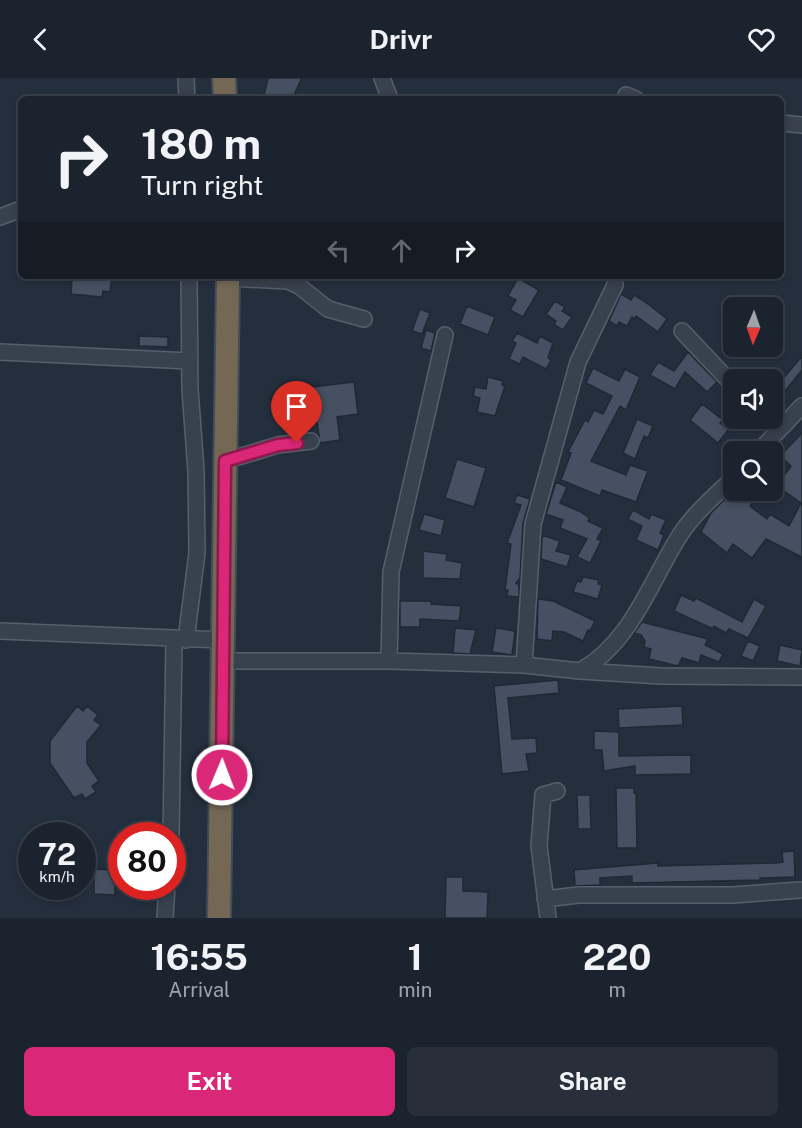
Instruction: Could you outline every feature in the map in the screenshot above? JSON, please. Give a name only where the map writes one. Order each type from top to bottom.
[{"type":"highway","points":[[224,78],[225,96]]},
{"type":"highway","points":[[219,918],[228,279]]},
{"type":"street","points":[[186,78],[187,96]]},
{"type":"street","points":[[382,78],[389,96]]},
{"type":"street","points":[[784,123],[802,125]]},
{"type":"street","points":[[0,218],[18,210]]},
{"type":"street","points":[[172,822],[180,640],[197,553],[189,279]]},
{"type":"street","points":[[258,279],[288,281],[307,291],[328,309],[364,319]]},
{"type":"street","points":[[524,665],[533,524],[578,362],[615,285]]},
{"type":"street","points":[[682,331],[723,374]]},
{"type":"street","points":[[389,661],[388,599],[393,560],[445,335]]},
{"type":"street","points":[[0,352],[190,362]]},
{"type":"street","points":[[783,420],[800,413]]},
{"type":"street","points":[[225,461],[278,445],[311,441]]},
{"type":"street","points":[[580,671],[593,664],[620,637],[681,532],[723,488]]},
{"type":"street","points":[[0,631],[180,640],[223,651],[389,661],[524,665],[580,671],[672,676],[802,677]]},
{"type":"street","points":[[548,918],[539,846],[543,795],[557,791]]},
{"type":"street","points":[[545,899],[578,895],[733,895],[800,890]]},
{"type":"street","points":[[165,918],[166,900]]},
{"type":"building","points":[[268,78],[302,78],[293,96],[264,96]]},
{"type":"building","points":[[72,279],[112,279],[110,292],[103,291],[102,297],[71,294]]},
{"type":"building","points":[[517,279],[539,290],[523,317],[510,310],[516,300],[508,296]]},
{"type":"building","points":[[621,294],[631,300],[634,295],[667,319],[658,332],[636,316],[634,319],[632,317],[627,326],[619,322],[617,326],[609,321]]},
{"type":"building","points":[[555,301],[565,307],[562,311],[572,317],[563,330],[546,314]]},
{"type":"building","points":[[467,306],[495,317],[488,335],[460,324]]},
{"type":"building","points":[[420,309],[430,313],[422,334],[412,331]]},
{"type":"building","points":[[426,330],[435,333],[431,351],[421,348]]},
{"type":"building","points":[[517,333],[537,343],[540,336],[553,343],[548,358],[551,360],[546,369],[523,357],[520,364],[509,359],[516,343],[512,341]]},
{"type":"building","points":[[139,336],[168,337],[168,347],[139,346]]},
{"type":"building","points":[[688,352],[717,382],[707,392],[685,372],[675,389],[650,375],[658,362],[674,371]]},
{"type":"building","points":[[802,356],[802,370],[783,393],[783,379]]},
{"type":"building","points":[[593,368],[619,381],[625,369],[640,377],[626,410],[620,406],[591,461],[626,475],[630,465],[648,471],[636,502],[602,490],[600,496],[561,480],[571,453],[568,452],[585,420],[588,422],[594,410],[603,414],[612,396],[586,383]]},
{"type":"building","points":[[488,377],[503,381],[502,385],[505,386],[495,416],[477,412],[480,398],[473,396],[475,387],[486,389]]},
{"type":"building","points":[[354,382],[358,414],[337,417],[340,440],[320,443],[312,387]]},
{"type":"building","points":[[702,404],[723,420],[720,423],[723,429],[729,429],[718,443],[690,420]]},
{"type":"building","points":[[637,419],[653,426],[648,438],[644,436],[635,459],[623,453]]},
{"type":"building","points":[[802,433],[802,557],[766,539],[752,558],[733,544],[727,553],[701,532],[711,513],[723,501],[754,501],[750,506],[767,519],[770,514],[789,526],[801,503],[784,491],[783,493],[783,477],[791,466],[783,459],[783,453]]},
{"type":"building","points":[[457,459],[486,468],[474,507],[445,498]]},
{"type":"building","points":[[556,482],[567,487],[560,503],[581,512],[589,518],[588,521],[603,528],[597,539],[601,541],[590,563],[577,557],[587,539],[560,528],[563,520],[546,514]]},
{"type":"building","points":[[517,495],[530,499],[523,523],[520,578],[516,583],[519,585],[519,597],[507,596],[508,590],[505,590],[511,544],[507,543],[521,505],[514,503]]},
{"type":"building","points":[[633,510],[649,519],[651,514],[666,520],[660,533],[664,535],[658,550],[636,540],[642,526],[628,519]]},
{"type":"building","points":[[424,514],[445,520],[441,536],[419,530]]},
{"type":"building","points":[[542,537],[560,541],[556,551],[571,555],[567,567],[541,559]]},
{"type":"building","points":[[423,551],[447,554],[446,560],[462,563],[460,579],[423,578]]},
{"type":"building","points":[[583,577],[599,580],[598,584],[602,585],[598,599],[573,592],[577,581],[581,582]]},
{"type":"building","points":[[681,595],[694,601],[696,598],[742,622],[754,599],[766,606],[748,638],[729,629],[726,633],[714,626],[713,629],[674,611]]},
{"type":"building","points":[[538,599],[553,601],[595,621],[583,641],[564,632],[553,631],[552,641],[537,639]]},
{"type":"building","points":[[400,601],[431,601],[431,604],[461,606],[459,621],[420,619],[420,627],[400,627]]},
{"type":"building","points":[[642,622],[708,639],[705,645],[723,654],[719,662],[701,655],[699,663],[682,658],[678,666],[649,659],[651,649],[644,647],[645,641],[641,635],[634,633]]},
{"type":"building","points":[[455,628],[476,630],[470,654],[453,653]]},
{"type":"building","points":[[496,628],[515,631],[512,655],[492,652]]},
{"type":"building","points":[[748,641],[760,646],[753,661],[741,656]]},
{"type":"building","points":[[780,645],[802,650],[800,666],[777,661]]},
{"type":"building","points":[[558,680],[559,693],[508,698],[512,739],[536,738],[537,753],[526,754],[529,771],[502,774],[494,686]]},
{"type":"building","points":[[77,706],[83,711],[87,706],[98,715],[94,720],[101,725],[87,742],[87,763],[99,781],[92,786],[96,792],[85,799],[82,794],[74,798],[50,763],[50,741]]},
{"type":"building","points":[[682,706],[683,725],[619,728],[618,709]]},
{"type":"building","points":[[594,731],[619,732],[619,756],[691,755],[691,774],[635,775],[635,766],[604,771],[602,750],[594,750]]},
{"type":"building","points":[[616,788],[634,788],[634,793],[636,793],[637,848],[617,848]]},
{"type":"building","points":[[577,795],[590,795],[591,829],[578,829]]},
{"type":"building","points":[[794,851],[795,877],[632,883],[632,876],[600,878],[600,885],[575,886],[574,870],[658,863],[658,866],[776,863],[783,862],[782,852]]},
{"type":"building","points":[[96,869],[108,870],[108,895],[96,894]]},
{"type":"building","points":[[446,877],[463,877],[463,891],[488,892],[487,918],[445,918]]},
{"type":"route","points":[[222,775],[225,461],[278,445],[297,443]]}]
